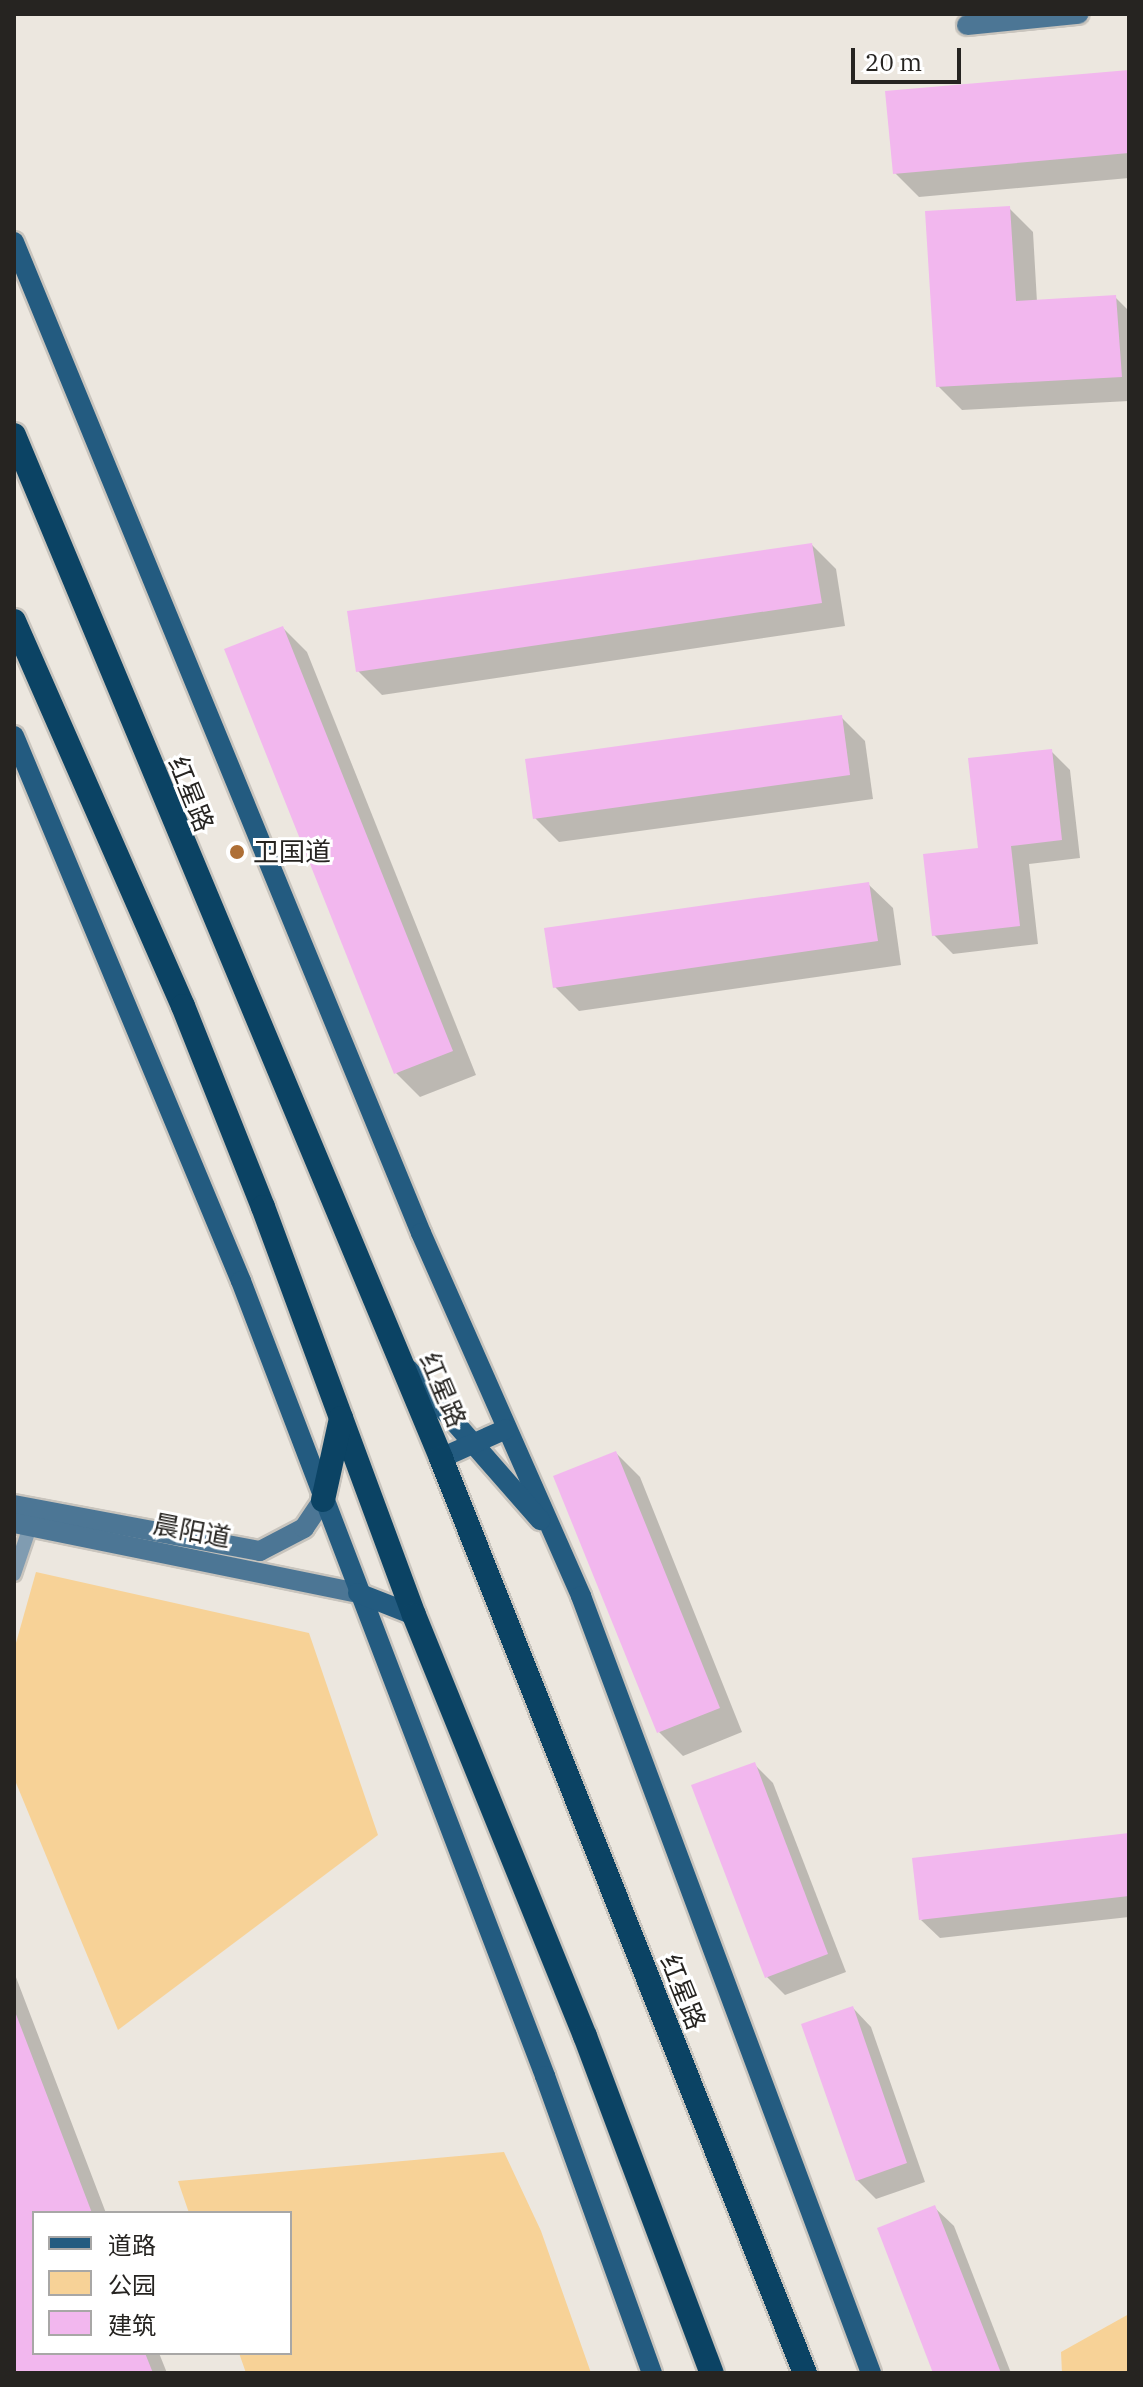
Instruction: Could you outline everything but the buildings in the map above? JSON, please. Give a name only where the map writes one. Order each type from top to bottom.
[{"type":"highway","name":"红星路","points":[[14,435],[441,1458],[805,2373]]},
{"type":"highway","points":[[14,621],[183,1006],[341,1415],[414,1615],[585,2036],[712,2373]]},
{"type":"highway","points":[[323,1500],[341,1415]]},
{"type":"main road","points":[[967,25],[1078,14]]},
{"type":"main road","points":[[14,242],[506,1429],[553,1535],[871,2373]]},
{"type":"main road","points":[[14,736],[241,1281],[545,2076],[652,2373]]},
{"type":"main road","points":[[399,1358],[553,1535]]},
{"type":"main road","points":[[441,1458],[506,1429]]},
{"type":"main road","name":"晨阳道","points":[[27,1519],[260,1551],[304,1528],[323,1500]]},
{"type":"main road","name":"晨阳道","points":[[14,1505],[27,1519],[358,1593]]},
{"type":"main road","points":[[358,1593],[414,1615]]},
{"type":"lane","points":[[14,1574],[27,1519]]},
{"type":"green space","points":[[36,1572],[309,1633],[378,1835],[118,2030],[14,1778],[14,1650]]},
{"type":"green space","points":[[504,2152],[541,2231],[591,2373],[246,2373],[240,2355],[292,2355],[292,2211],[188,2211],[178,2181]]},
{"type":"green space","points":[[1129,2314],[1129,2373],[1062,2373],[1061,2352]]},
{"type":"place","name":"卫国道","points":[[237,852]]}]
